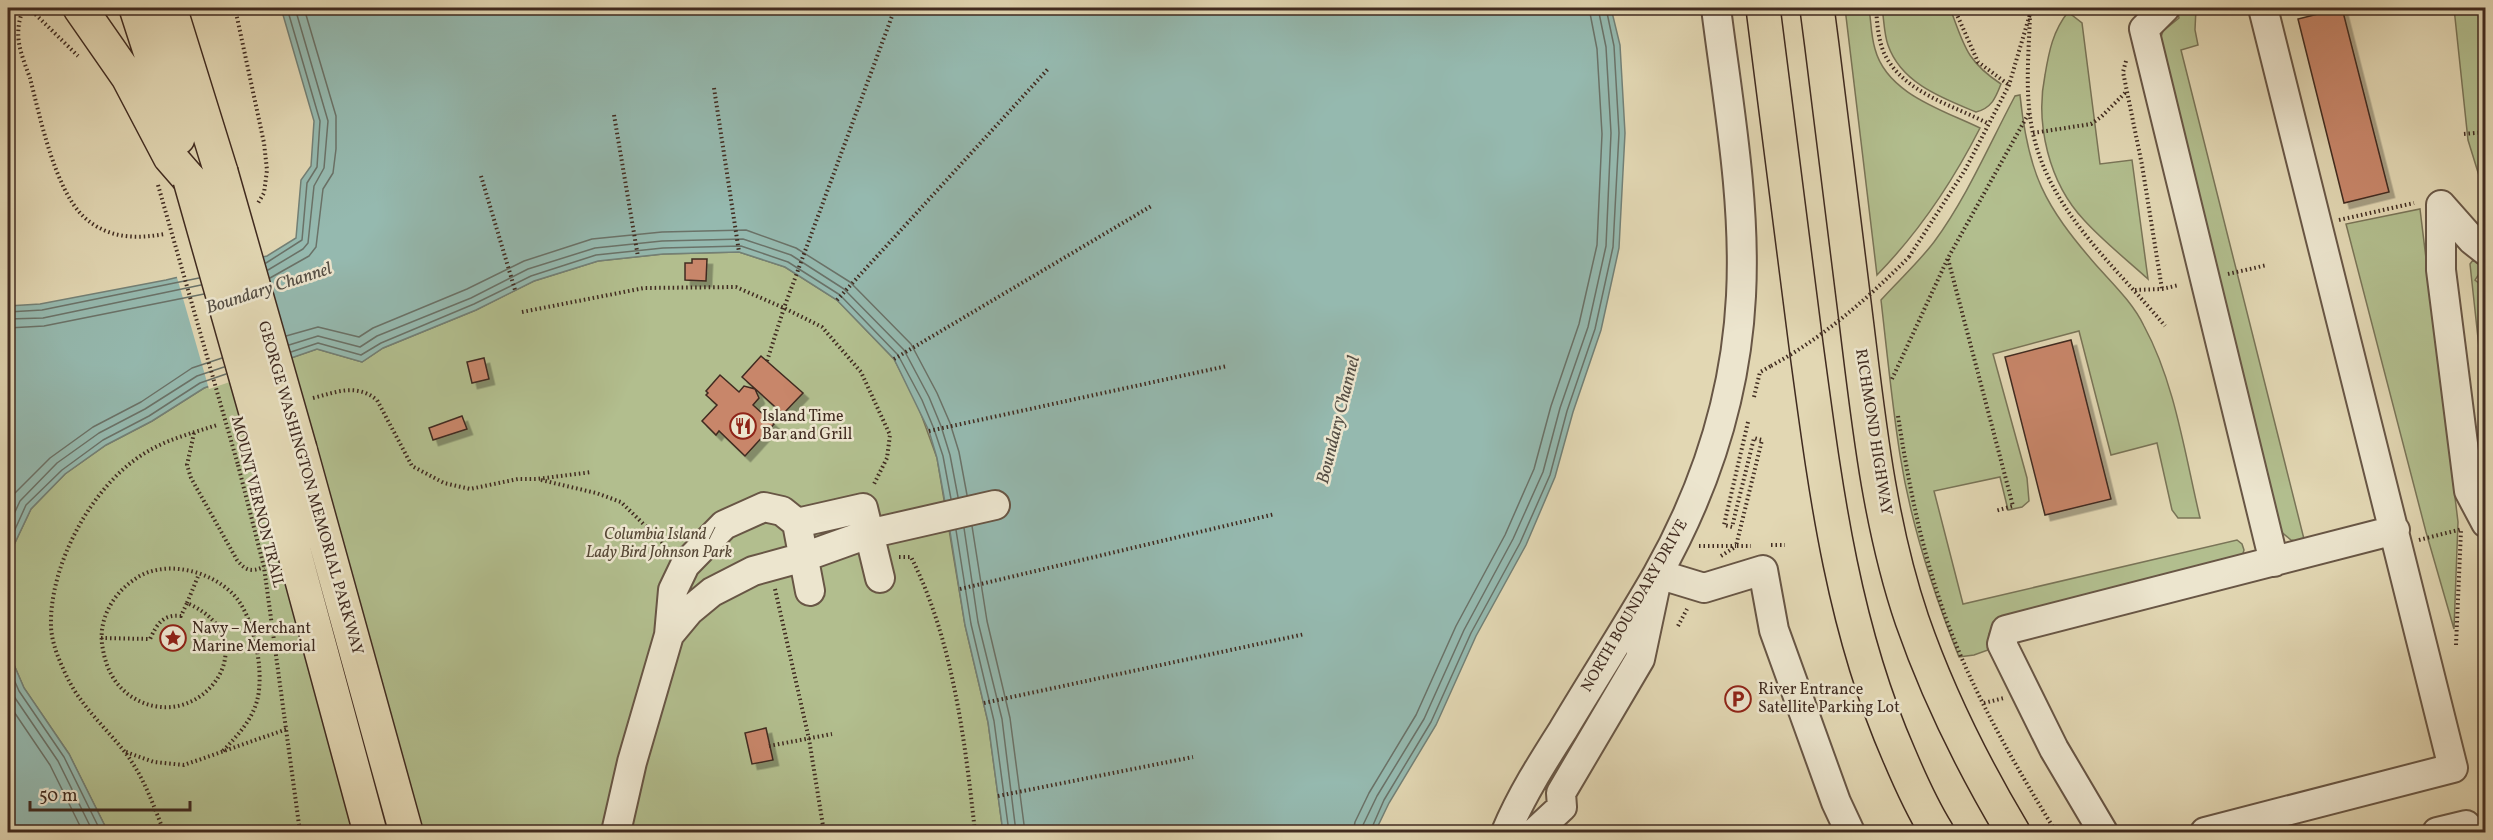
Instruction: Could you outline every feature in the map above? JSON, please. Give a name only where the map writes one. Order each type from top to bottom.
[{"type":"highway","points":[[80,8],[128,77],[170,157],[174,183]]},
{"type":"highway","name":"GEORGE WASHINGTON MEMORIAL PARKWAY","points":[[136,8],[171,112],[174,183],[268,455],[370,832]]},
{"type":"highway","name":"GEORGE WASHINGTON MEMORIAL PARKWAY","points":[[170,8],[222,172],[406,832]]},
{"type":"highway","points":[[1763,8],[1823,474],[1838,564],[1858,639],[1887,729],[1937,832]]},
{"type":"highway","name":"RICHMOND HIGHWAY","points":[[1817,8],[1872,436],[1896,566],[1912,620],[1958,733],[1987,789],[2013,832]]},
{"type":"street","name":"NORTH BOUNDARY DRIVE","points":[[1506,832],[1536,774],[1658,574],[1689,513],[1714,449],[1730,386],[1739,326],[1742,264],[1739,207],[1716,8]]},
{"type":"street","points":[[2165,8],[2144,29],[2274,562]]},
{"type":"street","points":[[2205,832],[2453,768],[2263,8]]},
{"type":"street","points":[[2428,204],[2486,251]]},
{"type":"street","points":[[2428,204],[2441,270],[2473,526]]},
{"type":"street","points":[[796,523],[866,521],[995,505]]},
{"type":"street","points":[[616,832],[632,762],[669,635],[673,590],[685,565],[724,525],[764,507],[782,512],[796,523],[810,591]]},
{"type":"street","points":[[669,635],[689,611],[712,592],[753,572],[804,557],[866,521]]},
{"type":"street","points":[[866,521],[878,570]]},
{"type":"street","points":[[2103,832],[2024,693],[2002,644],[2006,630],[2395,530]]},
{"type":"street","points":[[1535,832],[1562,807],[1561,793],[1640,658],[1658,574],[1704,588],[1763,570],[1774,630],[1836,802],[1850,832]]},
{"type":"street","points":[[2437,832],[2466,825]]},
{"type":"path","points":[[24,8],[19,18],[19,43],[47,142],[69,199],[84,217],[100,230],[117,236],[139,238],[165,234]]},
{"type":"path","points":[[235,8],[264,143],[267,171],[264,194],[254,208]]},
{"type":"path","points":[[767,361],[784,308],[895,8]]},
{"type":"path","points":[[1618,8],[1625,8]]},
{"type":"path","points":[[1876,8],[1883,51],[1893,69],[1915,88],[1989,124]]},
{"type":"path","points":[[1954,8],[1978,62],[2009,85]]},
{"type":"path","points":[[2030,14],[2044,8]]},
{"type":"path","points":[[1753,405],[1760,372],[1795,353],[1833,327],[1869,297],[1910,257],[1965,171],[2009,85],[2030,14]]},
{"type":"path","points":[[2030,14],[2028,94],[2033,133],[2037,150],[2057,197],[2072,220],[2165,326]]},
{"type":"path","points":[[2144,29],[2122,68],[2162,289]]},
{"type":"path","points":[[837,300],[1048,69]]},
{"type":"path","points":[[714,88],[739,252]]},
{"type":"path","points":[[2033,133],[2091,124],[2127,91]]},
{"type":"path","points":[[1893,389],[1892,377],[1948,258],[2030,111]]},
{"type":"path","points":[[614,116],[638,257]]},
{"type":"path","points":[[2464,134],[2486,132]]},
{"type":"path","points":[[481,176],[515,290]]},
{"type":"path","name":"MOUNT VERNON TRAIL","points":[[174,183],[238,465],[264,567],[300,832]]},
{"type":"path","points":[[2368,214],[2428,204]]},
{"type":"path","points":[[894,359],[1153,205]]},
{"type":"path","points":[[1948,258],[2013,506],[1995,511]]},
{"type":"path","points":[[2231,274],[2267,265]]},
{"type":"path","points":[[2135,290],[2162,289],[2179,285]]},
{"type":"path","points":[[522,312],[644,288],[736,287],[822,327],[861,372],[890,435],[887,458],[866,521]]},
{"type":"path","points":[[929,431],[1227,366]]},
{"type":"path","points":[[306,400],[354,388],[370,395],[377,400],[412,466],[444,483],[470,489],[518,479],[592,472]]},
{"type":"path","points":[[1897,412],[1910,495],[1941,605],[1962,657],[2012,761],[2056,832]]},
{"type":"path","points":[[1736,546],[1762,440],[1754,438],[1732,528],[1724,525],[1750,416]]},
{"type":"path","points":[[164,832],[139,774],[125,752],[75,693],[65,673],[56,651],[51,627],[54,599],[72,538],[104,489],[144,453],[217,425]]},
{"type":"path","points":[[195,432],[187,465],[199,494],[244,569],[254,571],[264,567]]},
{"type":"path","points":[[537,479],[596,493],[621,502],[685,565]]},
{"type":"path","points":[[960,589],[1275,514]]},
{"type":"path","points":[[2456,645],[2473,526]]},
{"type":"path","points":[[2446,533],[2454,531]]},
{"type":"path","points":[[1765,546],[1785,545]]},
{"type":"path","points":[[1692,546],[1755,546]]},
{"type":"path","points":[[878,570],[904,556],[911,557],[928,590],[957,705],[975,832]]},
{"type":"path","points":[[770,567],[809,739],[824,832]]},
{"type":"path","points":[[187,603],[203,609],[212,617],[223,635],[225,655],[219,675],[212,686],[189,703],[158,706],[136,700],[126,692],[108,669],[101,638],[107,611],[114,599],[134,580],[147,573],[167,568],[184,569],[199,574],[232,592],[241,604],[251,631],[259,672],[259,692],[252,714],[243,729],[221,753]]},
{"type":"path","points":[[101,638],[150,639],[158,623],[171,615],[181,616],[199,574]]},
{"type":"path","points":[[1678,626],[1690,603]]},
{"type":"path","points":[[984,703],[1305,634]]},
{"type":"path","points":[[125,752],[154,762],[184,765],[287,729]]},
{"type":"path","points":[[770,746],[832,734]]},
{"type":"path","points":[[999,796],[1193,757]]},
{"type":"green space","points":[[1845,8],[1869,8],[1875,49],[1881,65],[1891,78],[1918,99],[1980,128],[1934,206],[1877,275]]},
{"type":"green space","points":[[1882,8],[1950,8],[1963,42],[1973,60],[2001,84],[1993,101],[1986,108],[1976,112],[1924,88],[1902,70],[1888,45]]},
{"type":"green space","points":[[2177,8],[2196,8],[2195,30],[2198,45],[2181,50],[2305,543],[2291,540],[2279,530],[2158,46],[2163,31],[2179,18]]},
{"type":"green space","points":[[2454,8],[2485,8],[2485,195],[2468,140]]},
{"type":"green space","points":[[2068,12],[2082,23],[2100,164],[2132,160],[2148,279],[2099,235],[2072,205],[2062,189],[2048,152],[2044,133],[2042,94],[2052,42]]},
{"type":"green space","points":[[2020,95],[2023,123],[2034,168],[2051,206],[2078,244],[2134,309],[2155,348],[2178,420],[2200,518],[2178,518],[2172,510],[2157,443],[2111,455],[2079,331],[1993,354],[2027,478],[2029,501],[2022,507],[2008,510],[2000,477],[1934,491],[1963,604],[2237,540],[2242,544],[2244,550],[2242,557],[1997,620],[1989,634],[1988,650],[1959,657],[1940,608],[1910,507],[1897,436],[1881,300],[1934,242],[1946,225],[2015,96]]},
{"type":"green space","points":[[2420,209],[2458,522],[2454,629],[2426,532],[2346,224]]},
{"type":"green space","name":"Columbia Island / Lady Bird Johnson Park","points":[[739,252],[785,267],[837,300],[894,359],[917,403],[937,458],[965,625],[988,722],[1003,832],[108,832],[69,754],[24,688],[8,651],[8,569],[12,549],[31,509],[65,474],[106,445],[152,421],[204,388],[317,349],[362,362],[383,348],[476,310],[534,281],[598,261],[663,254]]},
{"type":"green space","points":[[2473,260],[2483,268],[2475,280],[2485,288],[2485,403],[2470,264]]},
{"type":"green space","points":[[2485,438],[2485,484],[2481,499],[2474,440]]},
{"type":"water","name":"Boundary Channel","points":[[281,8],[1611,8],[1620,45],[1625,133],[1619,248],[1601,330],[1573,412],[1555,477],[1526,545],[1476,636],[1436,725],[1389,803],[1375,832],[1003,832],[988,722],[965,625],[937,458],[929,431],[894,359],[837,300],[785,267],[739,252],[663,254],[598,261],[534,281],[476,310],[383,348],[362,362],[317,349],[204,388],[152,421],[106,445],[65,474],[31,509],[12,549],[8,569],[8,306],[40,304],[166,280],[267,256],[296,238],[301,180],[311,166],[314,121]]},
{"type":"water","points":[[8,651],[24,688],[69,754],[108,832],[8,832]]},
{"type":"pier","points":[[259,255],[289,362],[209,389],[176,274]]},
{"type":"building","points":[[2342,8],[2389,192],[2344,203],[2298,19]]},
{"type":"building","points":[[692,259],[707,259],[706,281],[685,280],[685,263],[692,263]]},
{"type":"building","points":[[2071,340],[2111,499],[2045,515],[2005,357]]},
{"type":"building","points":[[761,356],[803,393],[783,414],[742,377]]},
{"type":"building","points":[[484,358],[489,379],[472,383],[467,362]]},
{"type":"building","points":[[720,375],[739,392],[744,386],[755,389],[759,398],[753,405],[774,424],[745,456],[719,431],[716,435],[702,421],[717,405],[706,395],[708,393],[706,391]]},
{"type":"building","points":[[462,416],[467,429],[433,440],[429,428]]},
{"type":"building","points":[[766,728],[773,760],[752,764],[745,733]]},
{"type":"place","name":"Island Time Bar and Grill","points":[[743,426]]},
{"type":"place","name":"Navy – Merchant Marine Memorial","points":[[173,638]]},
{"type":"place","name":"River Entrance Satellite Parking Lot","points":[[1738,699]]}]
